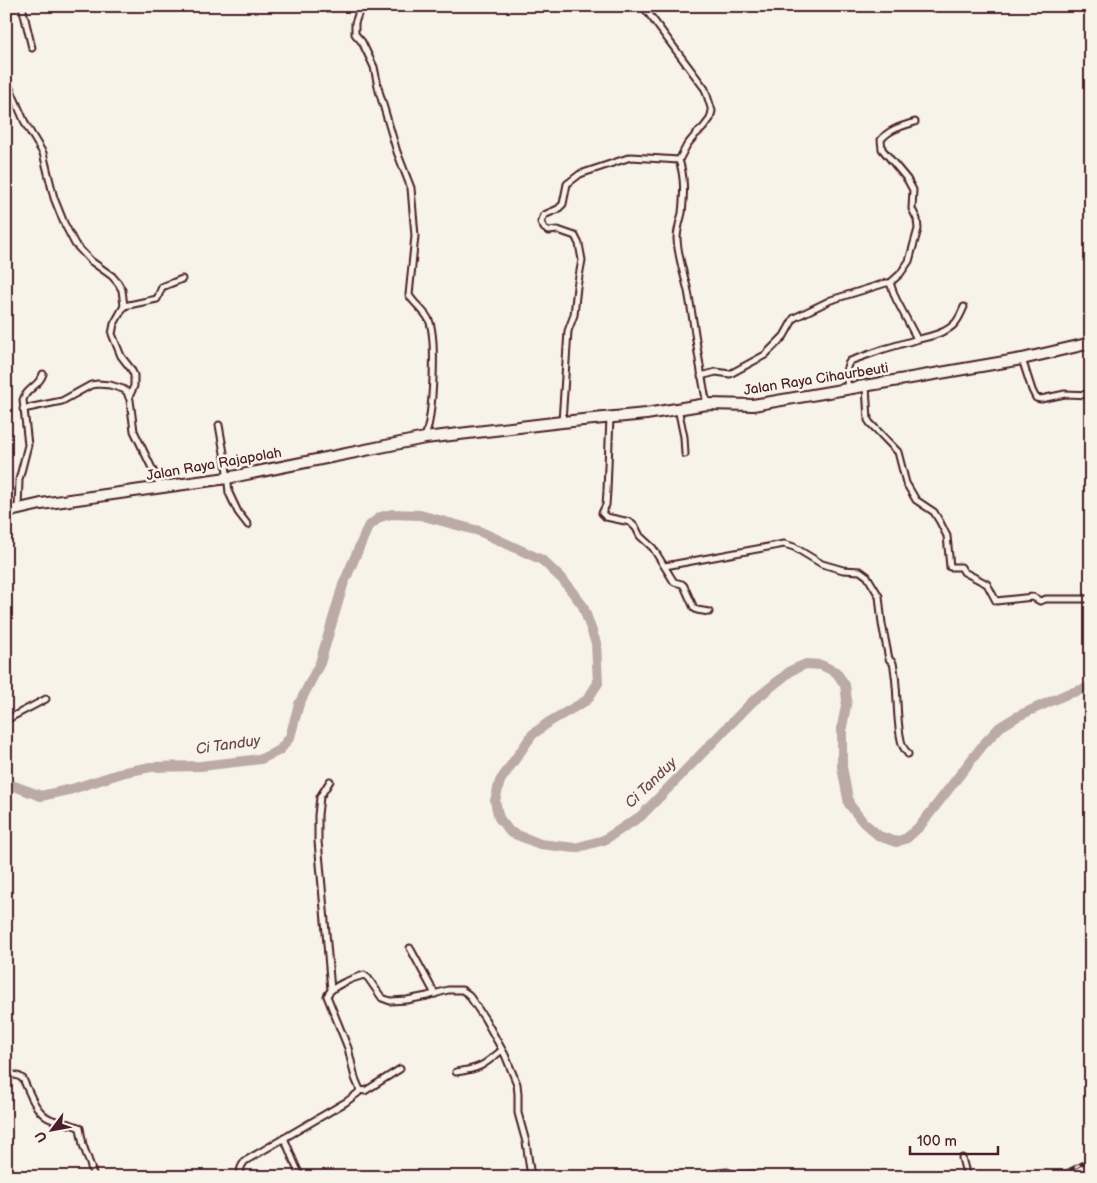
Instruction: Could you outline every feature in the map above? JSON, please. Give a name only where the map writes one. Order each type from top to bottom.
[{"type":"highway","name":"Jalan Raya Cihaurbeuti","points":[[425,438],[646,414],[707,404],[753,405],[1022,359],[1091,343]]},
{"type":"highway","name":"Jalan Raya Rajapolah","points":[[6,512],[41,504],[228,478],[425,438]]},
{"type":"street","points":[[22,6],[32,48]]},
{"type":"street","points":[[361,6],[355,23],[355,34],[362,42],[374,67],[397,152],[411,188],[415,236],[409,296],[428,318],[434,354],[431,404],[425,438]]},
{"type":"street","points":[[643,6],[705,89],[712,110],[710,119],[687,145],[679,160],[684,176],[684,188],[677,237],[707,404]]},
{"type":"street","points":[[6,79],[26,125],[43,153],[54,198],[75,244],[91,261],[112,276],[122,290],[124,306],[114,324],[112,334],[121,356],[134,375],[134,386],[129,396]]},
{"type":"street","points":[[701,376],[716,372],[730,374],[765,356],[784,336],[794,318],[831,300],[886,282],[890,283],[900,274],[909,261],[918,229],[917,219],[912,209],[914,197],[913,190],[907,179],[882,149],[881,140],[899,127],[915,122]]},
{"type":"street","points":[[562,422],[568,331],[574,315],[582,260],[579,244],[575,236],[558,230],[548,231],[541,222],[544,215],[564,204],[567,184],[580,174],[631,157],[679,160]]},
{"type":"street","points":[[124,306],[157,300],[162,287],[182,279]]},
{"type":"street","points":[[890,283],[896,299],[916,337],[915,340]]},
{"type":"street","points":[[848,389],[846,369],[850,361],[933,335],[950,327],[957,321],[964,307]]},
{"type":"street","points":[[1022,359],[1034,396],[1038,399],[1065,394],[1091,395]]},
{"type":"street","points":[[18,509],[19,480],[28,445],[23,400],[25,394],[39,382],[44,374]]},
{"type":"street","points":[[23,409],[62,401],[91,385],[98,384],[123,389],[129,396],[134,431],[161,488]]},
{"type":"street","points":[[866,386],[868,420],[898,452],[906,483],[916,500],[934,512],[940,522],[946,536],[950,567],[961,567],[964,572],[987,584],[996,601],[1032,597],[1040,601],[1046,599],[1091,599]]},
{"type":"street","points":[[678,408],[684,437],[685,454]]},
{"type":"street","points":[[610,417],[606,504],[602,514],[606,517],[630,522],[640,536],[653,548],[674,582],[684,586],[695,609],[709,612]]},
{"type":"street","points":[[219,425],[229,493],[238,512],[248,524]]},
{"type":"street","points":[[665,566],[784,544],[794,547],[822,564],[844,570],[860,571],[865,574],[872,582],[880,599],[888,659],[893,663],[896,679],[902,743],[908,754]]},
{"type":"street","points":[[6,720],[46,699]]},
{"type":"street","points":[[330,781],[320,797],[318,841],[331,990]]},
{"type":"street","points":[[410,948],[435,994]]},
{"type":"street","points":[[360,1090],[355,1078],[348,1048],[328,999],[328,994],[331,990],[364,975],[379,995],[385,1000],[390,1001],[407,1000],[448,990],[462,990],[468,994],[485,1019],[502,1050],[518,1089],[518,1114],[526,1142],[531,1177]]},
{"type":"street","points":[[456,1072],[480,1067],[488,1063],[502,1050]]},
{"type":"street","points":[[6,1066],[9,1073],[23,1079],[38,1109],[44,1116],[54,1121],[80,1128],[83,1145],[94,1177]]},
{"type":"street","points":[[360,1090],[366,1091],[400,1070]]},
{"type":"street","points":[[240,1177],[240,1171],[245,1161],[346,1102],[360,1090]]},
{"type":"street","points":[[284,1138],[301,1177]]},
{"type":"street","points":[[962,1158],[968,1177]]},
{"type":"street","points":[[704,1177],[727,1172],[738,1175],[753,1174],[757,1177]]},
{"type":"waterway","name":"Ci Tanduy","points":[[6,783],[41,796],[72,789],[125,772],[151,767],[201,766],[261,759],[280,750],[290,737],[299,704],[320,663],[343,585],[368,527],[380,517],[392,514],[420,515],[479,531],[542,560],[563,580],[583,606],[596,643],[598,683],[587,700],[549,722],[532,735],[500,781],[495,801],[499,818],[510,832],[540,844],[575,848],[604,840],[641,816],[752,702],[792,670],[806,664],[821,665],[836,672],[845,685],[847,700],[842,727],[842,767],[849,804],[863,822],[879,836],[896,842],[907,838],[920,826],[983,745],[1000,727],[1018,716],[1067,694],[1091,687]]},
{"type":"railway","points":[[1055,1177],[1091,1159]]}]
